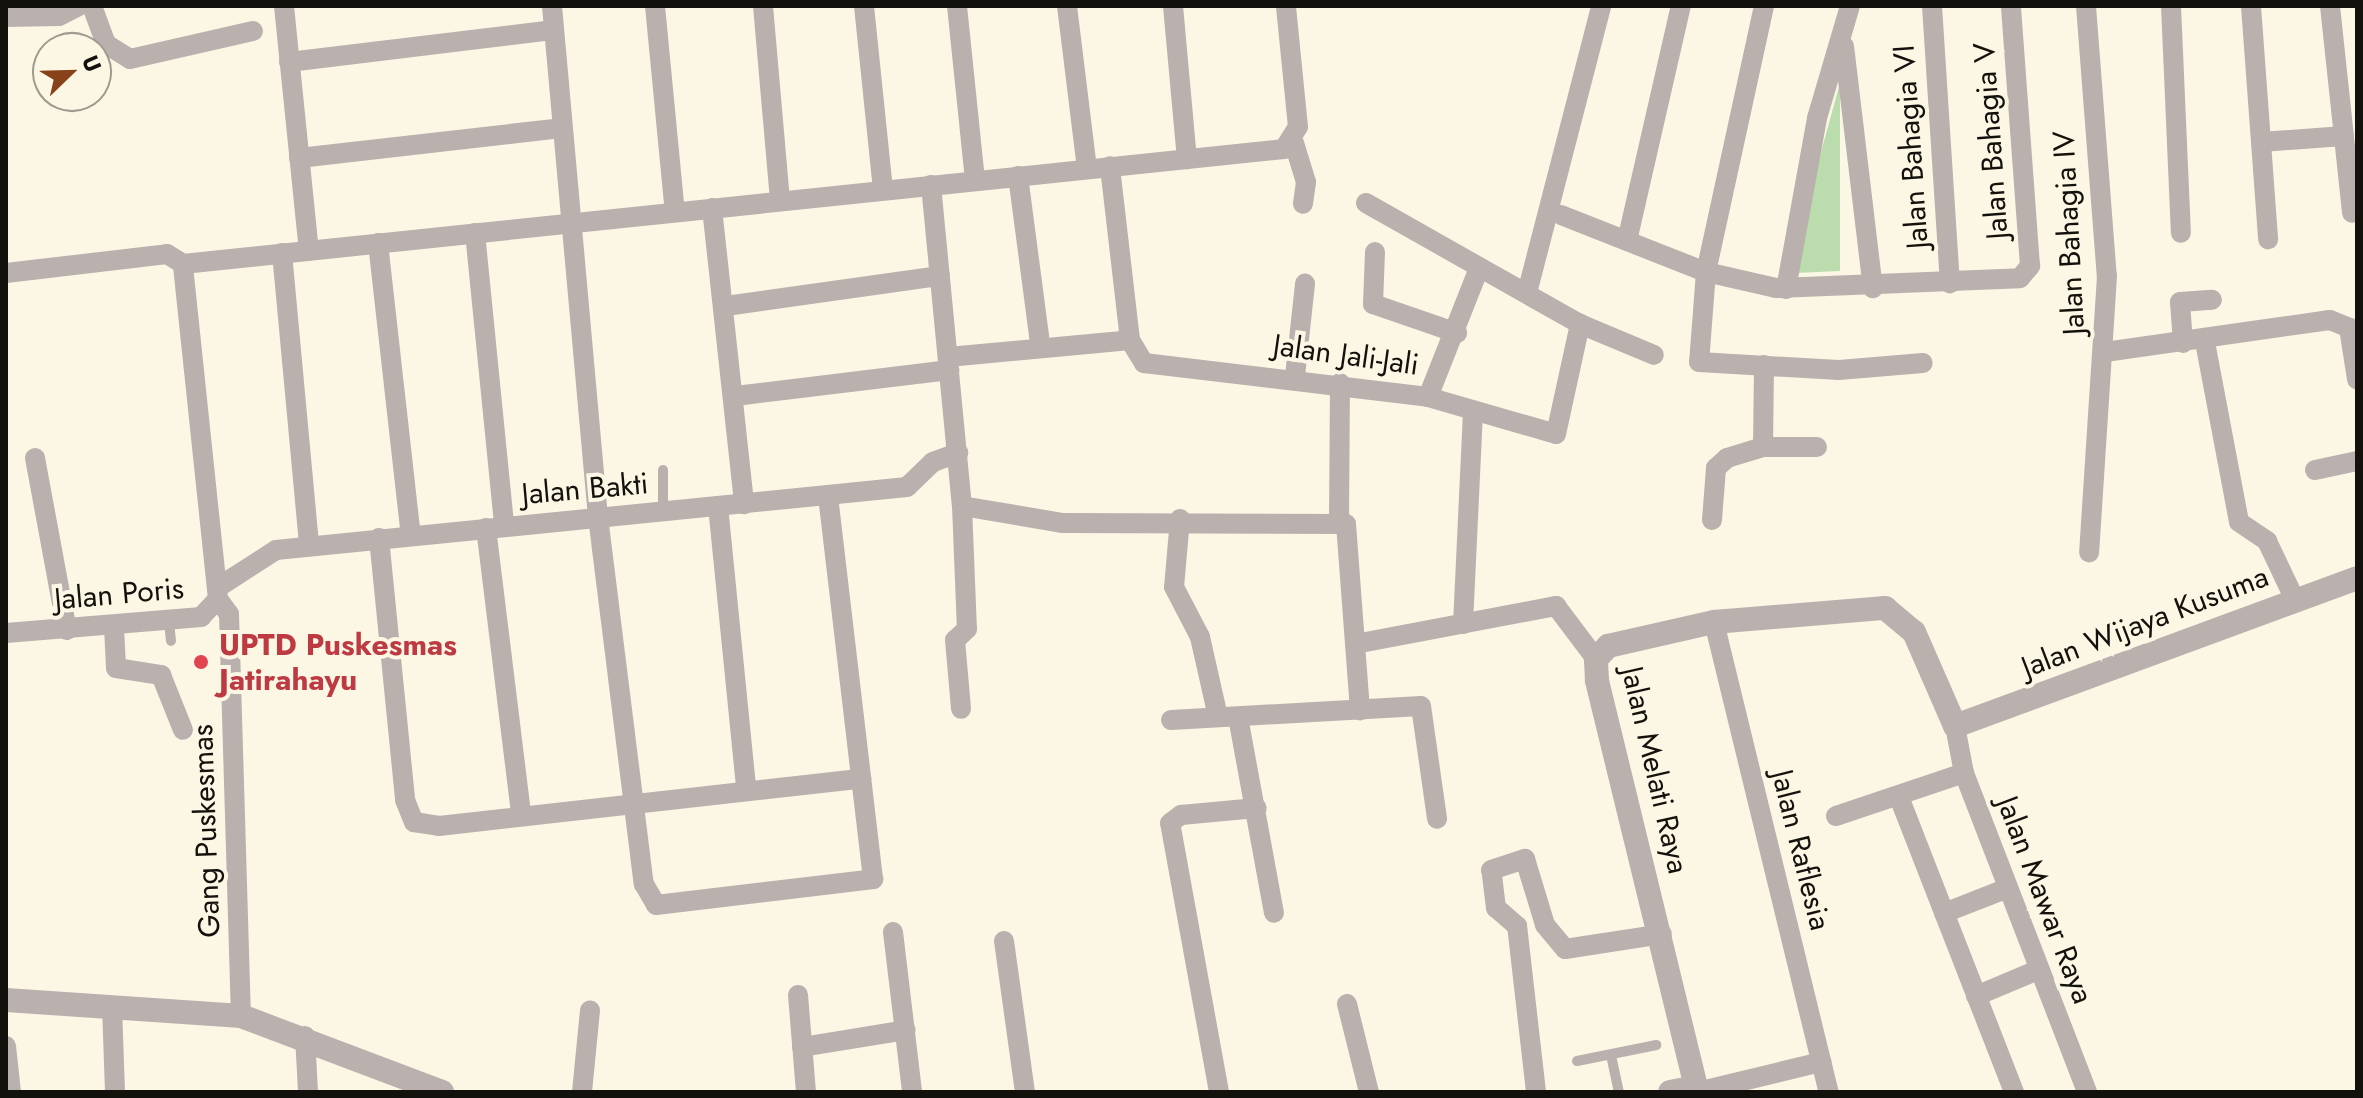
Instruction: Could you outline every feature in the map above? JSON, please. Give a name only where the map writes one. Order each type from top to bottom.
[{"type":"street","points":[[6,17],[59,16],[79,6]]},
{"type":"street","points":[[92,6],[106,44],[130,59],[253,31]]},
{"type":"street","points":[[284,6],[309,251]]},
{"type":"street","points":[[552,6],[569,223],[598,517],[646,896],[676,905],[868,883],[874,873],[828,496]]},
{"type":"street","points":[[655,6],[675,212]]},
{"type":"street","points":[[763,6],[780,201]]},
{"type":"street","points":[[864,6],[883,190]]},
{"type":"street","points":[[957,6],[975,179]]},
{"type":"street","points":[[1067,6],[1087,168]]},
{"type":"street","points":[[1173,6],[1187,159]]},
{"type":"street","points":[[1286,6],[1294,143],[1306,182],[1303,204]]},
{"type":"street","points":[[1627,241],[1681,6]]},
{"type":"street","points":[[1764,6],[1706,272],[1699,362],[1764,365],[1923,363]]},
{"type":"street","points":[[1786,289],[1817,118],[1844,45],[1850,6]]},
{"type":"street","name":"Jalan Bahagia VI","points":[[1932,6],[1950,283]]},
{"type":"street","name":"Jalan Bahagia V","points":[[1950,283],[2028,272],[2011,6]]},
{"type":"street","name":"Jalan Bahagia IV","points":[[2086,6],[2107,276],[2105,352],[2089,552]]},
{"type":"street","points":[[2171,6],[2181,233]]},
{"type":"street","points":[[2251,6],[2268,239]]},
{"type":"street","points":[[2330,6],[2352,213]]},
{"type":"street","points":[[1527,293],[1595,8]]},
{"type":"street","points":[[289,62],[554,30]]},
{"type":"street","points":[[1844,45],[1873,288]]},
{"type":"street","points":[[299,158],[561,128]]},
{"type":"street","points":[[2261,142],[2344,136]]},
{"type":"street","points":[[6,273],[167,254],[183,264],[1187,159],[1294,143]]},
{"type":"street","points":[[735,396],[949,363],[1040,344],[1130,340],[1110,166]]},
{"type":"street","points":[[1018,176],[1040,344]]},
{"type":"street","points":[[931,185],[962,506],[967,629],[955,640],[961,709]]},
{"type":"street","points":[[1366,203],[1580,324],[1654,355]]},
{"type":"street","points":[[712,208],[726,306],[744,504]]},
{"type":"street","points":[[1561,215],[1706,272],[1786,289],[1950,283]]},
{"type":"street","points":[[475,233],[495,527],[521,815]]},
{"type":"street","points":[[378,243],[411,535]]},
{"type":"street","points":[[1375,252],[1373,304],[1457,333]]},
{"type":"street","points":[[282,253],[309,544]]},
{"type":"street","name":"Gang Puskesmas","points":[[183,264],[217,593],[229,614],[241,1016]]},
{"type":"street","name":"Jalan Jali-Jali","points":[[1130,340],[1144,363],[1295,376],[1428,397],[1457,333],[1479,268]]},
{"type":"street","points":[[726,306],[940,276]]},
{"type":"street","points":[[1295,376],[1305,284]]},
{"type":"street","points":[[2183,343],[2180,302],[2212,300]]},
{"type":"street","points":[[2105,352],[2205,342],[2330,320],[2353,329],[2357,379]]},
{"type":"street","points":[[1428,397],[1556,434],[1580,324]]},
{"type":"street","points":[[2205,342],[2239,522],[2267,541],[2295,600]]},
{"type":"street","points":[[1763,447],[1764,365]]},
{"type":"street","points":[[1339,523],[1340,383]]},
{"type":"street","points":[[1463,624],[1473,410]]},
{"type":"street","points":[[1712,520],[1716,468],[1763,447],[1817,447]]},
{"type":"street","name":"Jalan Bakti","points":[[217,593],[250,561],[309,544],[907,487],[933,462],[958,453]]},
{"type":"street","points":[[35,458],[67,630]]},
{"type":"street","points":[[2315,470],[2357,461]]},
{"type":"street","points":[[718,506],[746,789]]},
{"type":"street","points":[[962,506],[1062,523],[1180,519],[1346,524],[1360,710]]},
{"type":"street","points":[[1180,519],[1174,587],[1200,637],[1257,808],[1274,913]]},
{"type":"street","points":[[379,538],[405,800],[414,822],[521,815],[632,800],[861,779]]},
{"type":"street","name":"Jalan Wijaya Kusuma","points":[[1955,726],[2357,578]]},
{"type":"street","name":"Jalan Poris","points":[[6,633],[114,627],[170,631],[201,617],[217,593]]},
{"type":"street","points":[[1355,644],[1556,606],[1596,659]]},
{"type":"street","name":"Jalan Melati Raya","points":[[1696,1090],[1596,659],[1608,646],[1714,622],[1819,610],[1898,612],[1914,632],[1955,726]]},
{"type":"street","name":"Jalan Raflesia","points":[[1714,622],[1829,1092]]},
{"type":"street","points":[[114,627],[116,668],[161,675],[183,730]]},
{"type":"street","points":[[1171,720],[1409,705],[1426,711],[1437,819]]},
{"type":"street","name":"Jalan Mawar Raya","points":[[1955,726],[1964,773],[2087,1092]]},
{"type":"street","points":[[1836,816],[1964,773]]},
{"type":"street","points":[[1899,797],[2014,1092]]},
{"type":"street","points":[[1219,1092],[1170,823],[1181,815],[1257,808]]},
{"type":"street","points":[[1536,1092],[1517,926],[1499,912],[1491,886],[1491,870],[1504,861],[1527,861],[1545,925],[1565,949],[1662,934]]},
{"type":"street","points":[[1944,913],[2008,888]]},
{"type":"street","points":[[893,932],[912,1092]]},
{"type":"street","points":[[1004,941],[1025,1092]]},
{"type":"street","points":[[1976,996],[2038,970]]},
{"type":"street","points":[[798,995],[806,1092]]},
{"type":"street","points":[[6,1000],[241,1016],[305,1036],[442,1092]]},
{"type":"street","points":[[1347,1004],[1369,1092]]},
{"type":"street","points":[[112,1006],[115,1092]]},
{"type":"street","points":[[582,1092],[590,1010]]},
{"type":"street","points":[[802,1047],[906,1030]]},
{"type":"street","points":[[305,1036],[308,1092]]},
{"type":"street","points":[[6,1046],[11,1092]]},
{"type":"street","points":[[1670,1092],[1696,1090],[1821,1062]]},
{"type":"lane","points":[[663,470],[663,512]]},
{"type":"lane","points":[[1577,1061],[1656,1045]]},
{"type":"lane","points":[[1611,1055],[1619,1092]]},
{"type":"green space","points":[[1840,83],[1840,271],[1795,273],[1791,261]]},
{"type":"place","name":"UPTD Puskesmas Jatirahayu","points":[[201,662]]}]
